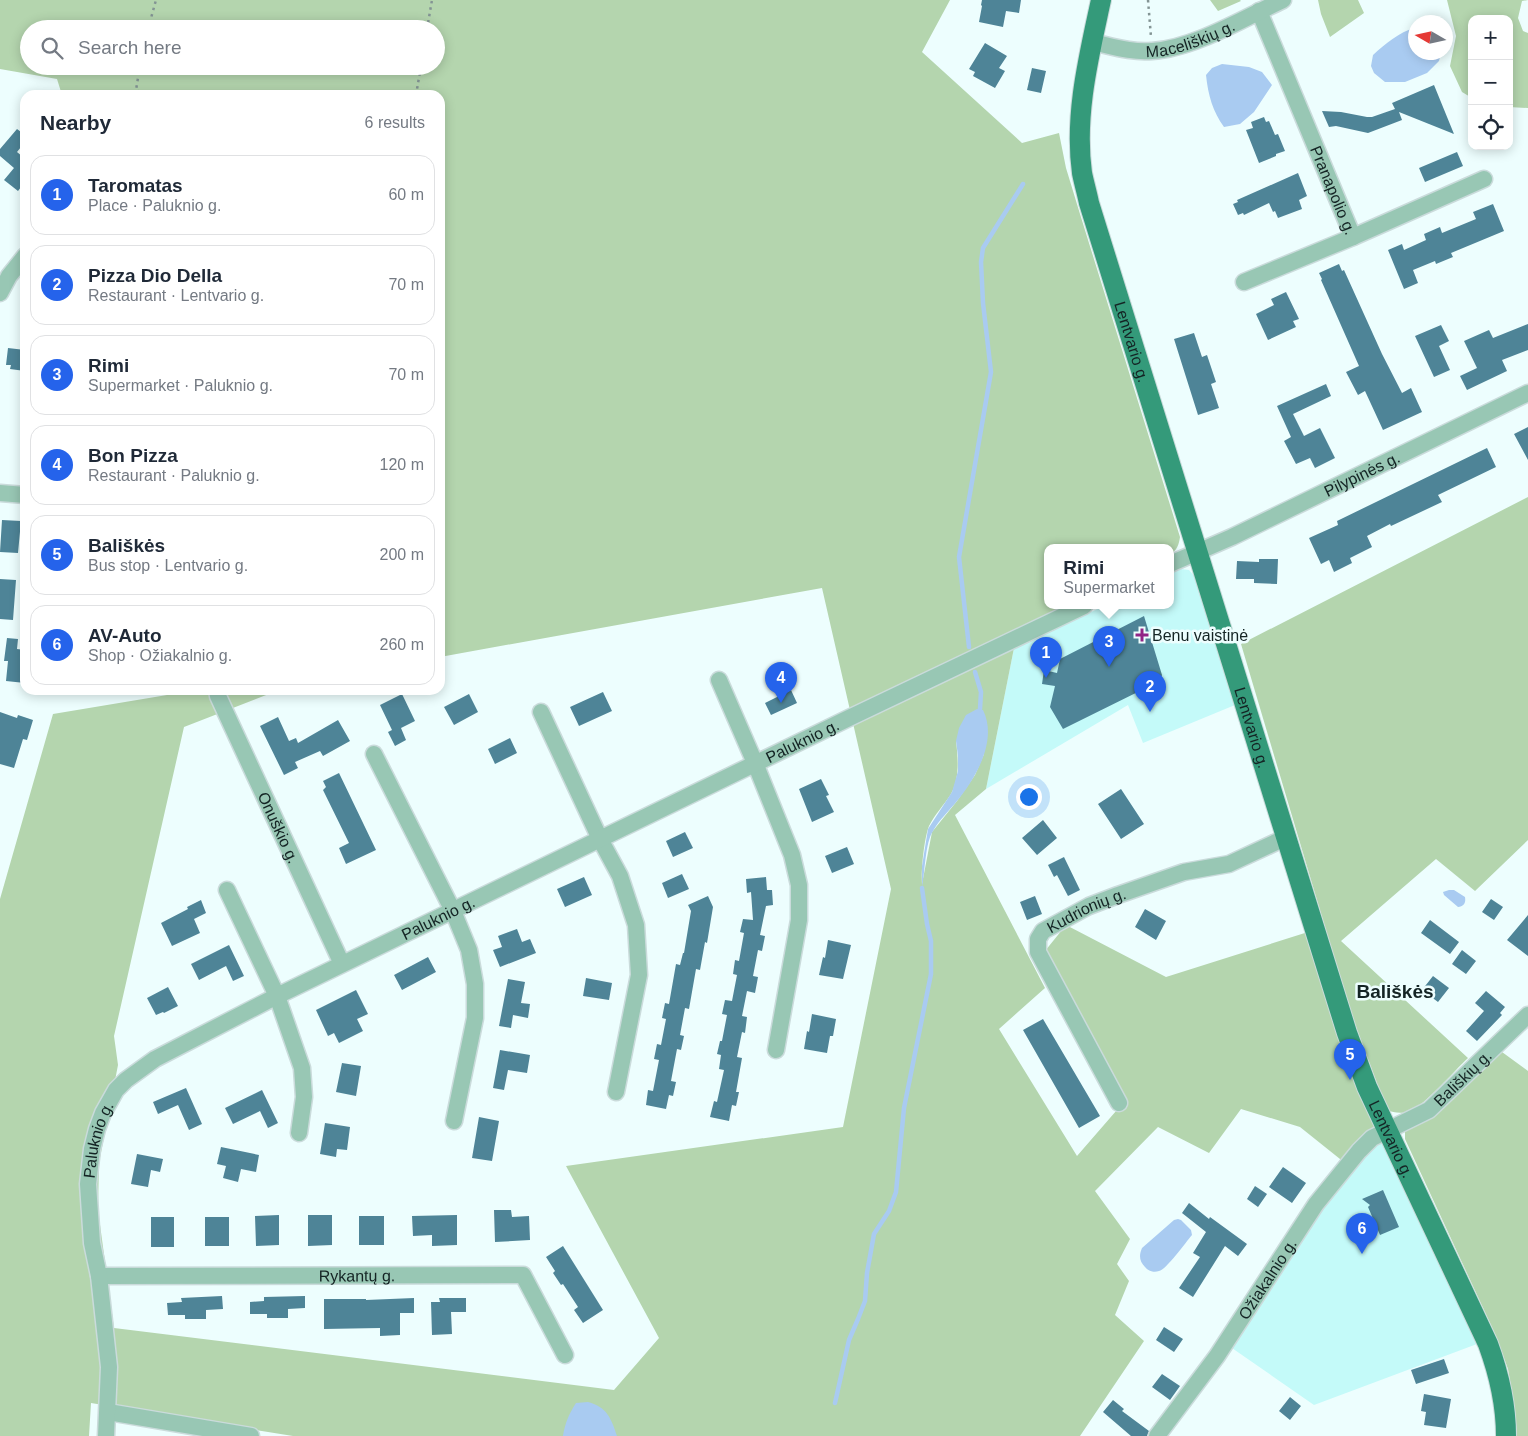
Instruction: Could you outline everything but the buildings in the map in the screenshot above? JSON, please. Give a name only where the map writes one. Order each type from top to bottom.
[{"type":"main road","name":"Lentvario g.","points":[[1101,0],[1092,42],[1082,109],[1080,141],[1082,172],[1089,203],[1347,1033],[1367,1087],[1488,1344],[1503,1395],[1506,1436]]},
{"type":"street","name":"Maceliškių g.","points":[[1092,42],[1135,51],[1172,48],[1214,33],[1283,0]]},
{"type":"street","name":"Pranapolio g.","points":[[1259,11],[1354,237],[1484,180]]},
{"type":"street","points":[[1244,282],[1354,237]]},
{"type":"street","points":[[0,293],[9,276],[20,262]]},
{"type":"street","name":"Pilypinės g.","points":[[1197,552],[1232,537],[1528,393]]},
{"type":"street","points":[[0,493],[20,495]]},
{"type":"street","points":[[1174,562],[1197,552]]},
{"type":"street","name":"Paluknio g.","points":[[106,1436],[109,1368],[92,1243],[88,1184],[92,1149],[103,1113],[116,1090],[138,1070],[277,996],[342,964],[755,763],[1078,609]]},
{"type":"street","points":[[719,680],[792,855],[799,885],[799,920],[776,1050]]},
{"type":"street","name":"Onuškio g.","points":[[218,695],[342,964]]},
{"type":"street","points":[[541,712],[600,839],[620,876],[636,925],[639,975],[616,1092]]},
{"type":"street","points":[[374,754],[453,911],[469,950],[476,984],[475,1018],[454,1121]]},
{"type":"street","name":"Kudrionių g.","points":[[1119,1102],[1038,952],[1038,939],[1043,931],[1089,906],[1118,894],[1184,872],[1229,864],[1286,837]]},
{"type":"street","points":[[228,890],[277,996],[302,1068],[304,1098],[299,1133]]},
{"type":"street","name":"Bališkių g.","points":[[1387,1130],[1429,1110],[1528,1015]]},
{"type":"street","name":"Ožiakalnio g.","points":[[1156,1436],[1217,1356],[1316,1204],[1359,1151],[1372,1138],[1387,1130]]},
{"type":"street","name":"Rykantų g.","points":[[98,1276],[523,1275],[565,1355]]},
{"type":"street","points":[[108,1412],[251,1436]]},
{"type":"path","points":[[150,20],[156,0]]},
{"type":"path","points":[[429,20],[432,0]]},
{"type":"path","points":[[1148,0],[1152,51]]},
{"type":"path","points":[[136,90],[138,75]]},
{"type":"path","points":[[417,90],[419,75]]},
{"type":"shaded area","points":[[1408,30],[1408,60],[1439,61],[1427,73],[1405,82],[1385,82],[1374,73],[1371,66],[1373,55],[1398,35]]},
{"type":"shaded area","points":[[1222,64],[1249,67],[1262,72],[1272,85],[1254,112],[1240,124],[1224,127],[1212,103],[1206,75],[1212,68]]},
{"type":"shaded area","points":[[1181,569],[1189,570],[1195,577],[1235,705],[1143,743],[1128,705],[986,789],[1014,648],[1098,609],[1174,609],[1174,572]]},
{"type":"shaded area","points":[[977,709],[983,710],[987,722],[988,734],[983,758],[964,792],[938,823],[930,836],[922,888],[922,866],[928,829],[952,792],[958,771],[956,741],[959,728],[966,715]]},
{"type":"shaded area","points":[[1454,890],[1465,897],[1465,903],[1458,907],[1444,895],[1443,892]]},
{"type":"shaded area","points":[[1378,1127],[1477,1344],[1314,1405],[1229,1346]]},
{"type":"shaded area","points":[[1178,1219],[1191,1230],[1192,1235],[1162,1269],[1155,1272],[1148,1270],[1141,1260],[1142,1248],[1174,1220]]},
{"type":"shaded area","points":[[588,1402],[604,1410],[613,1424],[617,1436],[563,1436],[571,1411],[576,1403]]},
{"type":"green space","points":[[0,0],[950,0],[922,52],[1022,143],[1059,133],[1066,168],[1180,537],[1174,551],[1174,544],[1044,544],[1044,609],[1063,609],[1014,648],[986,789],[955,815],[1045,988],[999,1029],[1077,1156],[1123,1103],[1045,951],[1066,925],[1166,977],[1308,932],[1317,970],[1336,1032],[1378,1127],[1345,1163],[1300,1127],[1241,1109],[1209,1153],[1158,1127],[1095,1191],[1130,1239],[1117,1264],[1129,1281],[1115,1315],[1144,1341],[1080,1436],[293,1436],[91,1403],[89,1436],[0,1436],[0,899],[53,714],[167,695],[266,695],[184,727],[114,1036],[118,1065],[99,1163],[98,1210],[114,1328],[614,1390],[659,1338],[566,1166],[843,1127],[891,889],[822,588],[445,656],[445,90],[60,90],[57,79],[34,75],[445,75],[445,20],[20,20],[20,73],[0,69]],"holes":[[[956,741],[984,754],[975,775],[932,832],[922,884],[923,855],[929,826],[951,794],[956,781],[958,761]]]},
{"type":"green space","points":[[1210,0],[1240,0],[1241,1],[1218,11]]},
{"type":"green space","points":[[1318,0],[1358,0],[1364,13],[1330,37]]},
{"type":"green space","points":[[1447,0],[1528,0],[1522,1],[1518,18],[1523,31],[1528,33],[1528,108],[1513,107],[1513,15],[1468,15],[1468,96],[1462,92],[1450,66],[1451,60],[1453,60],[1456,36],[1453,15],[1451,15]]},
{"type":"green space","points":[[1528,497],[1528,840],[1475,891],[1436,859],[1341,941],[1468,1058],[1432,1095],[1416,1107],[1404,1113],[1392,1112],[1387,1110],[1349,1008],[1241,644]]},
{"type":"green space","points":[[1502,1052],[1528,1071],[1528,1436],[1517,1436],[1508,1369],[1496,1336],[1405,1139],[1407,1129]]},
{"type":"waterway","points":[[969,647],[959,557],[991,372],[983,303],[981,262],[983,248],[1023,184]]},
{"type":"waterway","points":[[975,672],[981,692],[980,709]]},
{"type":"waterway","points":[[835,1403],[849,1340],[865,1301],[867,1273],[874,1234],[889,1211],[896,1192],[904,1108],[931,974],[931,941],[922,888]]},
{"type":"place","name":"Benu vaistinė","points":[[1142,635]]},
{"type":"place","name":"Rimi","points":[[1109,667]]},
{"type":"place","name":"Taromatas","points":[[1046,678]]},
{"type":"place","name":"Bon Pizza","points":[[781,703]]},
{"type":"place","name":"Pizza Dio Della","points":[[1150,712]]},
{"type":"place","name":"Bališkės","points":[[1350,1080]]},
{"type":"place","name":"AV-Auto","points":[[1362,1254]]},
{"type":"district","name":"Bališkės","points":[[1395,991]]}]
